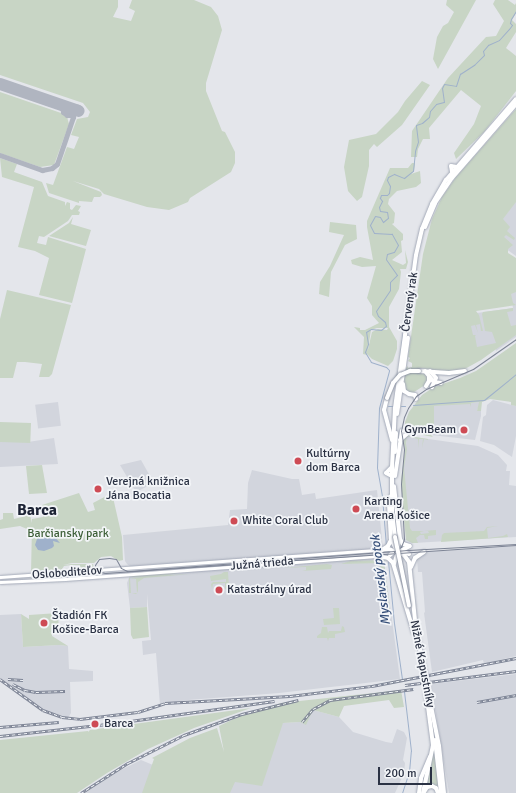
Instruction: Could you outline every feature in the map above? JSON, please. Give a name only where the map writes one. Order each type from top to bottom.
[{"type":"highway","name":"Červený rak","points":[[393,476],[386,473],[392,467],[395,408],[418,242],[432,204],[452,172],[516,99]]},
{"type":"highway","name":"Červený rak","points":[[396,538],[392,494],[398,413],[420,250],[429,216],[440,194],[452,178],[516,104]]},
{"type":"highway","points":[[392,444],[385,414],[386,400],[392,385],[398,377],[407,372],[422,371],[429,373],[449,373],[465,371]]},
{"type":"highway","points":[[429,373],[435,383],[441,384]]},
{"type":"highway","points":[[426,386],[430,381],[429,373]]},
{"type":"highway","points":[[402,380],[404,391],[415,395],[416,399]]},
{"type":"highway","points":[[432,387],[435,383]]},
{"type":"highway","points":[[386,400],[388,414],[392,414],[395,408]]},
{"type":"highway","points":[[393,476],[402,430]]},
{"type":"highway","points":[[400,440],[408,434]]},
{"type":"highway","name":"Červený rak","points":[[393,476],[396,538]]},
{"type":"highway","points":[[376,556],[388,556],[410,546],[402,543],[396,538]]},
{"type":"highway","points":[[386,549],[396,538]]},
{"type":"highway","points":[[394,567],[397,551],[396,538]]},
{"type":"highway","points":[[396,538],[397,551]]},
{"type":"highway","name":"Nižné Kapustníky","points":[[396,538],[427,691],[432,727],[432,753]]},
{"type":"highway","points":[[386,549],[409,554]]},
{"type":"highway","points":[[397,551],[407,558],[413,598],[411,606]]},
{"type":"highway","points":[[410,572],[413,559],[424,552]]},
{"type":"highway","points":[[388,556],[394,567],[415,631]]},
{"type":"highway","name":"Nižné Kapustníky","points":[[427,691],[430,703],[439,793]]},
{"type":"highway","points":[[430,703],[439,746],[444,793]]},
{"type":"highway","points":[[424,793],[432,753]]},
{"type":"highway","points":[[419,793],[423,774],[432,753]]},
{"type":"highway","points":[[424,793],[430,788],[439,793]]},
{"type":"main road","name":"Južná trieda","points":[[134,568],[386,549]]},
{"type":"main road","name":"Južná trieda","points":[[133,573],[376,556]]},
{"type":"main road","name":"Osloboditeľov","points":[[0,577],[134,568]]},
{"type":"main road","name":"Osloboditeľov","points":[[0,582],[133,573]]},
{"type":"shaded area","points":[[516,201],[516,256],[495,241],[500,222]]},
{"type":"shaded area","points":[[516,291],[516,337],[496,351],[495,346],[472,359],[462,315],[513,308],[510,293]]},
{"type":"shaded area","points":[[493,400],[516,406],[516,436],[512,457],[494,445],[480,441],[483,417],[486,415],[487,405]]},
{"type":"shaded area","points":[[58,402],[61,426],[38,429],[35,405]]},
{"type":"shaded area","points":[[480,402],[477,411],[481,411],[481,416],[475,440],[431,435],[433,405]]},
{"type":"shaded area","points":[[407,436],[478,446],[498,455],[507,465],[506,471],[510,471],[509,485],[516,486],[516,537],[414,543],[408,541],[403,471]]},
{"type":"shaded area","points":[[54,438],[58,464],[0,467],[0,442],[28,442]]},
{"type":"shaded area","points":[[141,460],[154,483],[136,492],[120,465]]},
{"type":"shaded area","points":[[252,470],[292,479],[299,479],[302,495],[315,493],[316,499],[377,490],[383,549],[131,567],[127,564],[125,561],[123,535],[228,525],[230,510],[247,509],[248,483]]},
{"type":"shaded area","points":[[516,546],[516,656],[484,664],[483,660],[432,672],[424,613],[422,572],[418,572],[417,558],[424,552]]},
{"type":"shaded area","points":[[376,556],[384,561],[400,679],[279,693],[188,700],[160,705],[156,653],[143,655],[142,641],[151,640],[147,594],[147,607],[130,608],[127,583],[130,575]]},
{"type":"shaded area","points":[[21,614],[23,647],[68,646],[69,669],[93,671],[93,681],[70,682],[71,713],[68,718],[38,707],[0,679],[0,615]]},
{"type":"shaded area","points":[[516,674],[516,793],[449,793],[431,684]]},
{"type":"shaded area","points":[[313,710],[339,717],[353,732],[386,742],[392,743],[397,729],[404,732],[407,738],[403,760],[405,763],[404,773],[395,793],[225,793],[283,723],[300,722]]},
{"type":"shaded area","points":[[141,760],[177,775],[170,793],[85,793],[119,771]]},
{"type":"green space","points":[[0,0],[118,0],[118,7],[113,17],[131,21],[135,11],[129,8],[132,0],[194,0],[211,7],[218,16],[222,30],[206,83],[206,91],[222,131],[225,132],[235,152],[235,163],[231,172],[190,198],[188,202],[169,210],[147,207],[104,194],[99,189],[73,181],[101,192],[102,195],[100,197],[94,197],[92,202],[79,201],[79,203],[49,193],[46,183],[53,185],[67,147],[74,149],[79,137],[71,135],[77,119],[88,117],[90,112],[83,103],[0,75]]},
{"type":"green space","points":[[447,0],[476,0],[438,69],[433,59],[437,37],[443,26],[448,23],[454,12],[446,5]]},
{"type":"green space","points":[[495,0],[508,0],[515,5],[516,3],[516,13],[512,20],[516,24],[516,32],[506,48],[516,56],[516,91],[484,132],[456,159],[454,153],[474,124],[481,106],[461,90],[429,128],[430,139],[423,139],[418,149],[417,157],[411,157],[412,131],[448,78],[486,37],[496,36],[504,21],[493,4]]},
{"type":"green space","points":[[422,81],[430,85],[402,125],[377,147],[374,144],[369,150],[369,166],[362,197],[357,201],[348,191],[344,167],[349,140],[376,134],[398,112]]},
{"type":"green space","points":[[0,92],[61,113],[67,117],[69,124],[54,165],[40,167],[0,153]]},
{"type":"green space","points":[[516,109],[516,202],[503,219],[510,227],[507,231],[515,238],[514,240],[506,235],[504,237],[513,245],[508,249],[508,253],[516,258],[516,292],[511,294],[513,303],[516,305],[476,311],[479,315],[483,331],[481,331],[480,324],[476,325],[478,333],[475,325],[471,326],[473,335],[476,335],[477,347],[496,343],[492,332],[485,331],[482,314],[483,312],[513,308],[513,311],[507,312],[511,326],[516,325],[516,335],[481,360],[463,370],[446,372],[420,368],[419,373],[425,373],[428,377],[425,385],[411,394],[405,390],[404,379],[406,368],[408,366],[408,368],[412,367],[412,363],[408,361],[410,358],[408,357],[423,254],[432,219],[442,197],[456,177]]},
{"type":"green space","points":[[0,158],[17,164],[14,172],[42,182],[48,196],[65,202],[65,206],[67,202],[70,203],[70,209],[72,210],[76,205],[81,206],[78,211],[80,212],[79,215],[72,215],[68,221],[44,237],[39,236],[37,243],[46,245],[48,237],[86,249],[72,303],[39,295],[49,258],[35,251],[18,247],[34,187],[2,177]]},
{"type":"green space","points":[[412,163],[415,163],[414,171],[411,174],[420,171],[421,183],[416,187],[397,191],[389,199],[388,204],[395,213],[394,223],[392,224],[403,234],[403,240],[401,241],[402,252],[392,260],[403,265],[406,263],[405,250],[408,262],[406,269],[400,269],[399,289],[389,307],[389,327],[397,341],[397,349],[393,361],[388,366],[372,359],[367,354],[363,354],[364,337],[354,327],[360,328],[360,330],[365,330],[379,323],[372,315],[372,306],[367,298],[376,266],[362,267],[352,264],[351,260],[360,257],[373,260],[367,221],[390,168],[408,168]],"holes":[[[377,328],[388,328],[387,330],[378,329],[372,332],[368,352],[371,330]]]},
{"type":"green space","points":[[73,217],[71,224],[91,230],[86,246],[49,236],[69,223]]},
{"type":"green space","points":[[330,222],[356,225],[357,239],[345,245],[331,272],[329,297],[319,294],[320,282],[330,266],[344,235],[329,232]]},
{"type":"green space","points":[[7,290],[71,305],[52,374],[49,377],[39,377],[42,364],[17,362],[13,378],[0,378],[0,319]]},
{"type":"green space","points":[[516,343],[516,406],[511,405],[511,402],[490,399],[482,402],[481,411],[477,411],[479,402],[471,403],[471,407],[470,404],[434,406],[434,426],[431,435],[433,437],[423,435],[423,429],[421,434],[405,431],[405,422],[409,412],[422,395],[434,387],[476,371]]},
{"type":"green space","points":[[0,422],[31,423],[30,443],[0,442]]},
{"type":"green space","points":[[408,436],[428,439],[424,439],[422,448],[423,439],[419,439],[418,448],[418,439],[407,437],[406,444],[407,449],[404,468],[410,528],[412,531],[436,530],[436,535],[428,536],[428,539],[425,539],[424,535],[420,535],[416,538],[418,543],[412,543],[406,540],[404,520],[401,480],[405,450],[403,439]],"holes":[[[428,531],[429,533],[421,534],[420,532]]]},
{"type":"green space","points":[[42,465],[47,493],[29,494],[26,466]]},
{"type":"green space","name":"Barčiansky park","points":[[79,493],[88,512],[95,510],[93,503],[112,493],[122,537],[123,560],[119,561],[111,556],[101,557],[94,563],[72,563],[63,565],[93,564],[94,570],[79,569],[80,565],[71,565],[64,566],[55,573],[62,567],[55,572],[31,573],[32,528],[27,529],[20,526],[0,529],[0,520],[3,519],[3,513],[13,513],[14,519],[30,515],[32,523],[32,519],[43,517],[42,505]]},
{"type":"green space","points":[[498,526],[487,528],[488,538],[507,534],[508,537],[441,542],[442,535],[444,533],[484,531],[487,527]]},
{"type":"green space","points":[[386,560],[384,561],[391,617],[389,617],[380,563],[341,564],[350,561]]},
{"type":"green space","points":[[327,564],[332,565],[331,569],[302,571],[306,570],[306,567],[284,568]]},
{"type":"green space","points":[[178,571],[178,573],[168,575],[191,574],[144,578],[138,582],[137,593],[136,579],[130,578],[131,593],[129,593],[129,578],[143,577],[129,577],[133,575]]},
{"type":"green space","points":[[228,572],[229,588],[225,589],[225,583],[213,584],[212,589],[211,584],[213,582],[226,582],[226,579],[211,581],[210,576]]},
{"type":"green space","points":[[147,607],[149,637],[133,639],[131,635],[130,608]]},
{"type":"green space","points":[[333,608],[339,608],[340,624],[324,625],[323,619],[334,618]]},
{"type":"green space","points":[[58,613],[59,632],[49,633],[52,633],[52,636],[68,646],[23,647],[21,614],[29,619],[29,615]]},
{"type":"green space","points":[[342,626],[344,627],[345,632],[335,634],[335,638],[329,638],[328,641],[327,638],[317,638],[317,636],[321,633],[322,627],[327,627],[328,633],[329,631],[341,631]]},
{"type":"green space","points":[[401,690],[404,707],[394,708],[389,700],[344,706],[339,717],[313,710],[306,725],[300,722],[283,723],[262,786],[235,782],[230,793],[142,793],[154,759],[152,758],[190,738],[217,728],[224,752],[219,726],[238,717],[281,703]]},
{"type":"green space","points":[[251,708],[194,728],[148,749],[77,793],[0,793],[0,740],[88,732],[90,730]]},
{"type":"green space","points":[[434,742],[439,793],[438,788],[425,788]]},
{"type":"water","points":[[48,533],[53,535],[60,543],[53,541],[54,546],[52,548],[44,551],[38,550],[35,545],[37,539]]},
{"type":"waterway","name":"Myslavský potok","points":[[386,546],[382,496],[377,468],[379,408],[389,370],[386,367],[371,362],[365,352],[368,344],[366,332],[371,329],[381,330],[386,326],[385,322],[378,316],[376,311],[390,290],[390,282],[397,275],[386,259],[387,254],[394,252],[398,245],[392,234],[374,233],[370,225],[375,216],[380,217],[383,222],[388,218],[387,212],[380,211],[379,207],[382,201],[380,198],[381,195],[387,195],[389,193],[390,186],[387,180],[388,177],[394,174],[404,178],[413,171],[415,151],[418,142],[416,125],[422,123],[429,117],[430,111],[436,104],[444,102],[442,88],[444,84],[456,86],[460,74],[474,65],[484,55],[483,51],[488,45],[499,40],[509,29],[512,25],[510,23],[511,19],[516,11]]},
{"type":"waterway","points":[[400,355],[403,330]]},
{"type":"waterway","points":[[413,405],[484,400],[516,374]]},
{"type":"waterway","points":[[388,406],[393,406]]},
{"type":"waterway","name":"Myslavský potok","points":[[388,561],[394,623],[402,679]]},
{"type":"waterway","name":"Myslavský potok","points":[[402,793],[409,772],[411,751],[404,691]]},
{"type":"taxiway","points":[[53,102],[78,107],[73,115],[67,115],[63,112],[62,106],[53,102]]},
{"type":"taxiway","points":[[0,155],[42,170],[52,168],[57,164],[73,117],[68,108],[53,102]]},
{"type":"runway","points":[[0,84],[79,111]]},
{"type":"tram line","points":[[394,552],[401,547],[404,539],[401,484],[404,449],[401,431],[404,417],[408,408],[416,396],[426,389],[473,369],[516,339]]},
{"type":"tram line","points":[[516,544],[408,550],[127,571],[121,568],[116,559],[99,559],[95,565],[97,571],[105,573],[516,545]]},
{"type":"railway","points":[[0,679],[43,710],[62,717],[80,719],[138,712],[165,703],[290,696],[372,686],[516,658]]},
{"type":"railway","points":[[405,685],[516,671]]},
{"type":"railway","points":[[8,679],[23,680]]},
{"type":"railway","points":[[13,684],[25,690],[36,692],[65,691]]},
{"type":"railway","points":[[302,722],[313,709],[330,700],[413,689]]},
{"type":"railway","points":[[477,702],[516,695]]},
{"type":"railway","points":[[81,793],[128,763],[184,735],[242,714],[298,700]]},
{"type":"railway","points":[[0,736],[116,723],[274,701]]},
{"type":"railway","points":[[0,727],[59,722]]},
{"type":"place","name":"GymBeam","points":[[464,430]]},
{"type":"place","name":"Kultúrny dom Barca","points":[[298,461]]},
{"type":"place","name":"Verejná knižnica Jána Bocatia","points":[[98,489]]},
{"type":"place","name":"Karting Arena Košice","points":[[356,509]]},
{"type":"place","name":"White Coral Club","points":[[234,521]]},
{"type":"place","name":"Katastrálny úrad","points":[[219,590]]},
{"type":"place","name":"Štadión FK Košice-Barca","points":[[44,623]]},
{"type":"place","name":"Barca","points":[[95,724]]},
{"type":"district","name":"Barca","points":[[37,510]]}]
